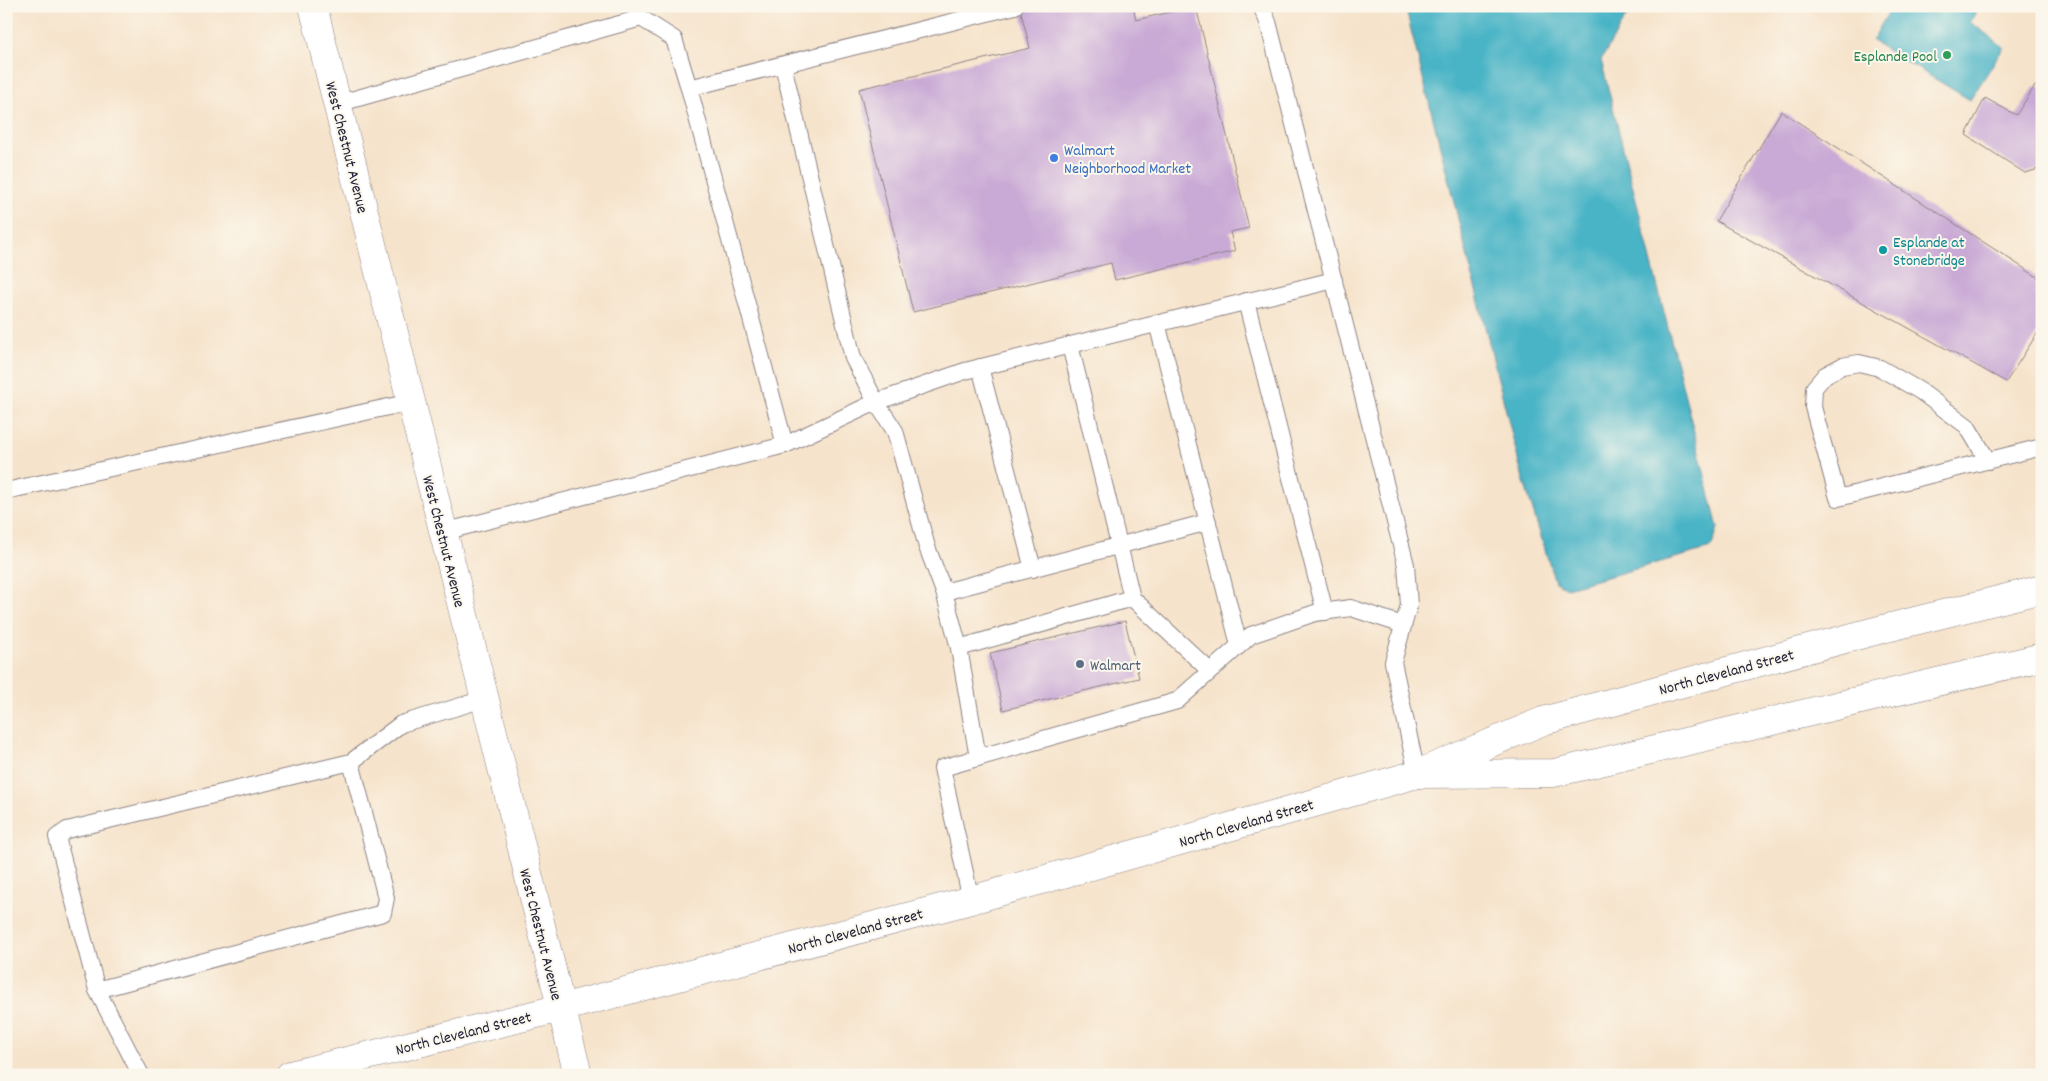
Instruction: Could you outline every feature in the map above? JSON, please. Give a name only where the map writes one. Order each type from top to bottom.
[{"type":"street","name":"West Chestnut Avenue","points":[[313,6],[578,1075]]},
{"type":"street","name":"North Cleveland Street","points":[[290,1075],[560,1008],[970,900],[1417,774],[1543,721],[1871,632],[2042,589]]},
{"type":"street","name":"North Cleveland Street","points":[[1417,774],[1554,772],[2042,657]]},
{"type":"lane","points":[[689,88],[1015,6]]},
{"type":"lane","points":[[1261,6],[1268,22],[1406,565],[1409,605],[1393,662],[1417,774]]},
{"type":"lane","points":[[337,104],[641,18],[674,39],[689,88],[785,445]]},
{"type":"lane","points":[[783,65],[853,358],[876,402],[895,432],[927,547],[944,592],[959,648],[978,758]]},
{"type":"lane","points":[[443,532],[785,445],[876,402],[980,367],[1334,280]]},
{"type":"lane","points":[[1246,301],[1325,612]]},
{"type":"lane","points":[[1157,323],[1239,645]]},
{"type":"lane","points":[[1070,345],[1132,598],[1210,671]]},
{"type":"lane","points":[[1988,461],[1978,440],[1967,426],[1920,392],[1880,368],[1859,363],[1842,366],[1825,375],[1814,388],[1813,407],[1838,498],[1988,461],[2042,447]]},
{"type":"lane","points":[[980,367],[1033,569]]},
{"type":"lane","points":[[6,491],[410,402]]},
{"type":"lane","points":[[944,592],[1208,522]]},
{"type":"lane","points":[[959,648],[1132,598]]},
{"type":"lane","points":[[970,900],[942,768],[1177,701],[1251,635],[1315,613],[1351,608],[1404,625]]},
{"type":"lane","points":[[141,1075],[98,990],[57,837],[67,830],[350,762],[401,724],[484,699]]},
{"type":"lane","points":[[98,990],[383,913],[386,898],[350,762]]},
{"type":"water","points":[[1405,6],[1632,6],[1601,60],[1718,528],[1711,548],[1567,588],[1555,582],[1522,475]]},
{"type":"water","name":"Esplande Pool","points":[[1892,6],[1980,6],[1970,22],[2004,47],[1970,100],[1872,41]]},
{"type":"building","name":"Walmart Neighborhood Market","points":[[1028,6],[1133,6],[1136,20],[1196,6],[1249,228],[1230,232],[1235,251],[1115,280],[1111,263],[913,312],[859,89],[1030,48],[1020,8]]},
{"type":"building","points":[[2035,86],[2042,88],[2042,168],[2025,173],[1966,135],[1985,98],[2016,115]]},
{"type":"building","name":"Esplande at Stonebridge","points":[[1781,111],[2042,280],[2042,326],[2006,382],[1716,221]]},
{"type":"building","points":[[1125,621],[1139,678],[1003,710],[990,653]]},
{"type":"place","name":"Esplande Pool","points":[[1947,55]]},
{"type":"place","name":"Walmart Neighborhood Market","points":[[1054,158]]},
{"type":"place","name":"Esplande at Stonebridge","points":[[1883,250]]},
{"type":"place","name":"Walmart","points":[[1080,664]]}]
